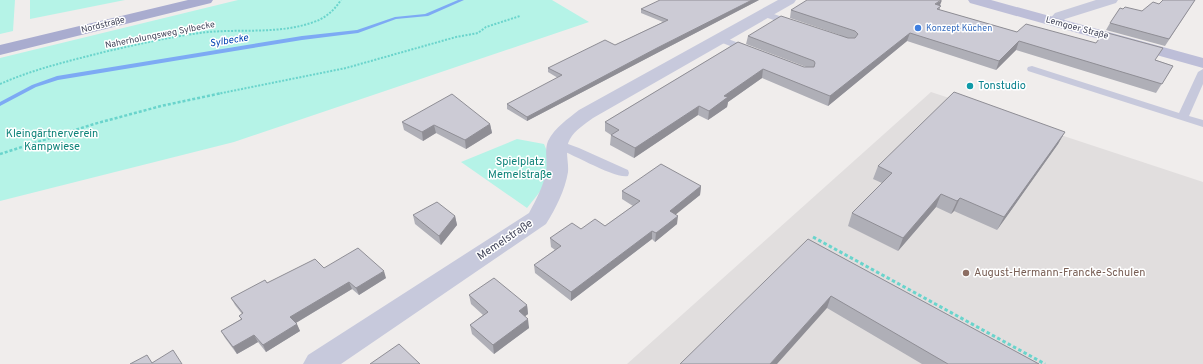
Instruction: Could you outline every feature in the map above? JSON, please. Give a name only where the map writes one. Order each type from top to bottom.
[{"type":"main road","name":"Nordstraße","points":[[0,50],[206,0]]},
{"type":"main road","name":"Lemgoer Straße","points":[[975,0],[1203,63]]},
{"type":"street","points":[[557,144],[559,139],[567,130],[586,114],[789,0]]},
{"type":"street","points":[[1055,22],[1060,16],[1111,0]]},
{"type":"street","name":"Memelstraße","points":[[318,364],[538,218],[550,195],[557,171],[557,144]]},
{"type":"lane","points":[[765,14],[800,26]]},
{"type":"lane","points":[[720,39],[756,53]]},
{"type":"lane","points":[[1032,69],[1203,124]]},
{"type":"lane","points":[[1182,118],[1203,72]]},
{"type":"lane","points":[[557,144],[574,149],[614,171],[623,173]]},
{"type":"path","name":"Naherholungsweg Sylbecke","points":[[0,84],[28,72],[49,66],[121,48],[162,40],[205,32],[284,30],[305,26],[330,14],[341,0]]},
{"type":"path","points":[[0,154],[94,124],[162,106],[346,68],[456,37],[478,33],[486,27],[520,16]]},
{"type":"path","points":[[813,237],[1045,364]]},
{"type":"shaded area","name":"August-Hermann-Francke-Schulen","points":[[931,92],[1203,182],[1203,364],[627,364]]},
{"type":"green space","points":[[0,0],[15,0],[13,31],[0,34]]},
{"type":"green space","points":[[30,0],[125,0],[30,19]]},
{"type":"green space","name":"Kleingärtnerverein Kampwiese","points":[[238,0],[552,0],[589,22],[234,142],[0,201],[0,58]]},
{"type":"green space","name":"Spielplatz Memelstraße","points":[[517,139],[544,144],[550,160],[547,180],[540,192],[527,208],[461,162]]},
{"type":"building","points":[[660,0],[752,0],[657,48],[527,117],[507,104],[562,75],[548,68],[605,40],[615,45],[668,20],[641,9]]},
{"type":"building","points":[[807,0],[941,0],[935,4],[941,6],[937,9],[1017,32],[1026,24],[1096,43],[1104,32],[1163,48],[1155,60],[1173,66],[1162,84],[1019,41],[999,61],[910,33],[830,96],[763,69],[724,96],[728,97],[709,111],[699,106],[635,148],[611,135],[619,130],[605,122],[738,42],[804,67],[814,67],[814,61],[748,36],[781,16],[848,38],[855,38],[858,34],[855,31],[791,10]]},
{"type":"building","points":[[1163,0],[1195,0],[1169,39],[1110,23],[1120,8],[1123,9],[1125,7],[1142,11],[1153,2],[1159,4]]},
{"type":"building","points":[[954,92],[1065,132],[1004,217],[960,198],[957,201],[941,194],[903,238],[852,213],[892,173],[878,166]]},
{"type":"building","points":[[452,94],[490,124],[465,140],[434,125],[422,132],[402,122]]},
{"type":"building","points":[[661,164],[701,186],[670,211],[678,216],[656,233],[652,231],[571,292],[534,265],[561,246],[550,238],[572,223],[581,229],[595,219],[605,226],[640,201],[622,191]]},
{"type":"building","points":[[437,202],[455,216],[439,236],[413,215]]},
{"type":"building","points":[[808,239],[1039,364],[948,364],[831,296],[770,364],[680,364]]},
{"type":"building","points":[[358,248],[384,271],[356,288],[349,282],[290,317],[297,324],[263,345],[254,335],[233,347],[221,331],[242,319],[239,316],[243,313],[231,298],[265,280],[267,283],[315,259],[324,268]]},
{"type":"building","points":[[494,278],[527,305],[519,311],[528,319],[493,345],[470,325],[488,312],[469,295]]},
{"type":"building","points":[[399,344],[420,364],[370,364]]},
{"type":"building","points":[[173,350],[182,364],[130,364],[147,355],[152,363]]},
{"type":"waterway","name":"Sylbecke","points":[[0,104],[34,86],[57,78],[302,38],[358,31],[395,18],[426,15],[462,0]]},
{"type":"place","name":"Konzept Küchen","points":[[918,28]]},
{"type":"place","name":"Tonstudio","points":[[970,86]]},
{"type":"place","name":"August-Hermann-Francke-Schulen","points":[[966,273]]}]
